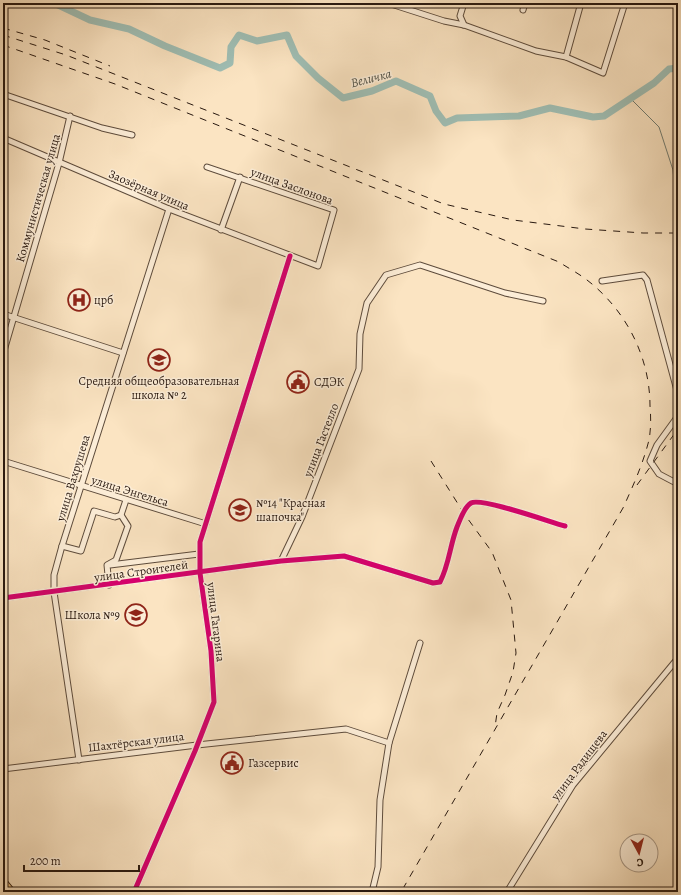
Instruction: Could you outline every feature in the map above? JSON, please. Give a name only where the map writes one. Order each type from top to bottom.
[{"type":"main road","points":[[3,881],[12,892]]},
{"type":"street","points":[[388,3],[464,26],[536,51],[566,57],[603,73],[625,3]]},
{"type":"street","points":[[464,3],[460,16],[464,26]]},
{"type":"street","points":[[523,10],[525,3]]},
{"type":"street","points":[[566,57],[581,3]]},
{"type":"street","points":[[3,94],[102,128],[132,135]]},
{"type":"street","name":"Коммунистическая улица","points":[[3,354],[59,163],[70,116]]},
{"type":"street","name":"Заозёрная улица","points":[[3,138],[169,209],[290,256]]},
{"type":"street","name":"улица Заслонова","points":[[207,167],[334,210],[318,266],[290,256]]},
{"type":"street","points":[[221,230],[240,177]]},
{"type":"street","name":"улица Вахрушева","points":[[79,760],[54,592],[54,574],[80,486],[169,209]]},
{"type":"street","name":"улица Гагарина","points":[[134,892],[214,702],[211,651],[200,572],[200,542],[290,256]]},
{"type":"street","name":"улица Гастелло","points":[[281,561],[302,517],[359,369],[360,334],[367,303],[386,275],[420,265],[505,293],[542,301]]},
{"type":"street","points":[[602,281],[643,275],[647,280],[678,394]]},
{"type":"street","points":[[3,314],[123,352]]},
{"type":"street","points":[[678,416],[657,445],[650,461],[659,474],[678,484]]},
{"type":"street","name":"улица Энгельса","points":[[3,461],[206,524]]},
{"type":"street","points":[[121,515],[126,500]]},
{"type":"street","name":"улица Строителей","points":[[3,598],[281,561],[344,556],[433,583],[440,582],[457,527],[466,508],[471,503],[476,502],[504,507],[565,526]]},
{"type":"street","points":[[62,546],[81,551],[94,511],[115,517],[121,515]]},
{"type":"street","points":[[107,565],[116,560],[128,526],[121,515]]},
{"type":"street","points":[[107,565],[199,554]]},
{"type":"street","points":[[107,565],[109,585]]},
{"type":"street","points":[[372,892],[378,867],[380,800],[389,743],[420,643]]},
{"type":"street","name":"улица Радищева","points":[[507,892],[573,786],[678,658]]},
{"type":"street","name":"Шахтёрская улица","points":[[3,769],[197,745],[346,729],[389,743]]},
{"type":"waterway","name":"Величка","points":[[54,3],[90,20],[129,29],[165,46],[220,68],[230,63],[231,47],[239,35],[257,41],[287,35],[296,56],[318,78],[343,98],[372,91],[396,81],[430,96],[436,111],[445,123],[457,118],[519,116],[550,108],[593,117],[604,116],[654,83],[669,69],[678,68]]},
{"type":"waterway","points":[[631,99],[659,127],[673,170],[678,220]]},
{"type":"railway","points":[[3,28],[45,40],[110,66]]},
{"type":"railway","points":[[3,35],[66,55],[444,204],[513,220],[585,229],[643,233],[678,233]]},
{"type":"railway","points":[[3,45],[115,84],[559,262],[584,277],[601,292],[624,320],[633,336],[646,370],[651,419],[649,440],[644,458],[634,483],[623,508],[401,892]]},
{"type":"railway","points":[[637,485],[678,429]]},
{"type":"railway","points":[[431,461],[465,515],[492,552],[511,600],[516,653],[513,672],[497,713],[495,727]]},
{"type":"cycle path","points":[[134,892],[195,751],[214,702],[211,651],[200,573],[200,542],[290,256]]},
{"type":"cycle path","points":[[3,598],[281,561],[344,556],[433,583],[440,582],[457,527],[464,511],[471,503],[477,502],[501,507],[565,526]]},
{"type":"place","name":"црб","points":[[79,300]]},
{"type":"place","name":"Средняя общеобразовательная школа № 2","points":[[159,360]]},
{"type":"place","name":"СДЭК","points":[[298,382]]},
{"type":"place","name":"№14 \"Красная шапочка\"","points":[[240,510]]},
{"type":"place","name":"Школа №9","points":[[136,615]]},
{"type":"place","name":"Газсервис","points":[[232,763]]}]
